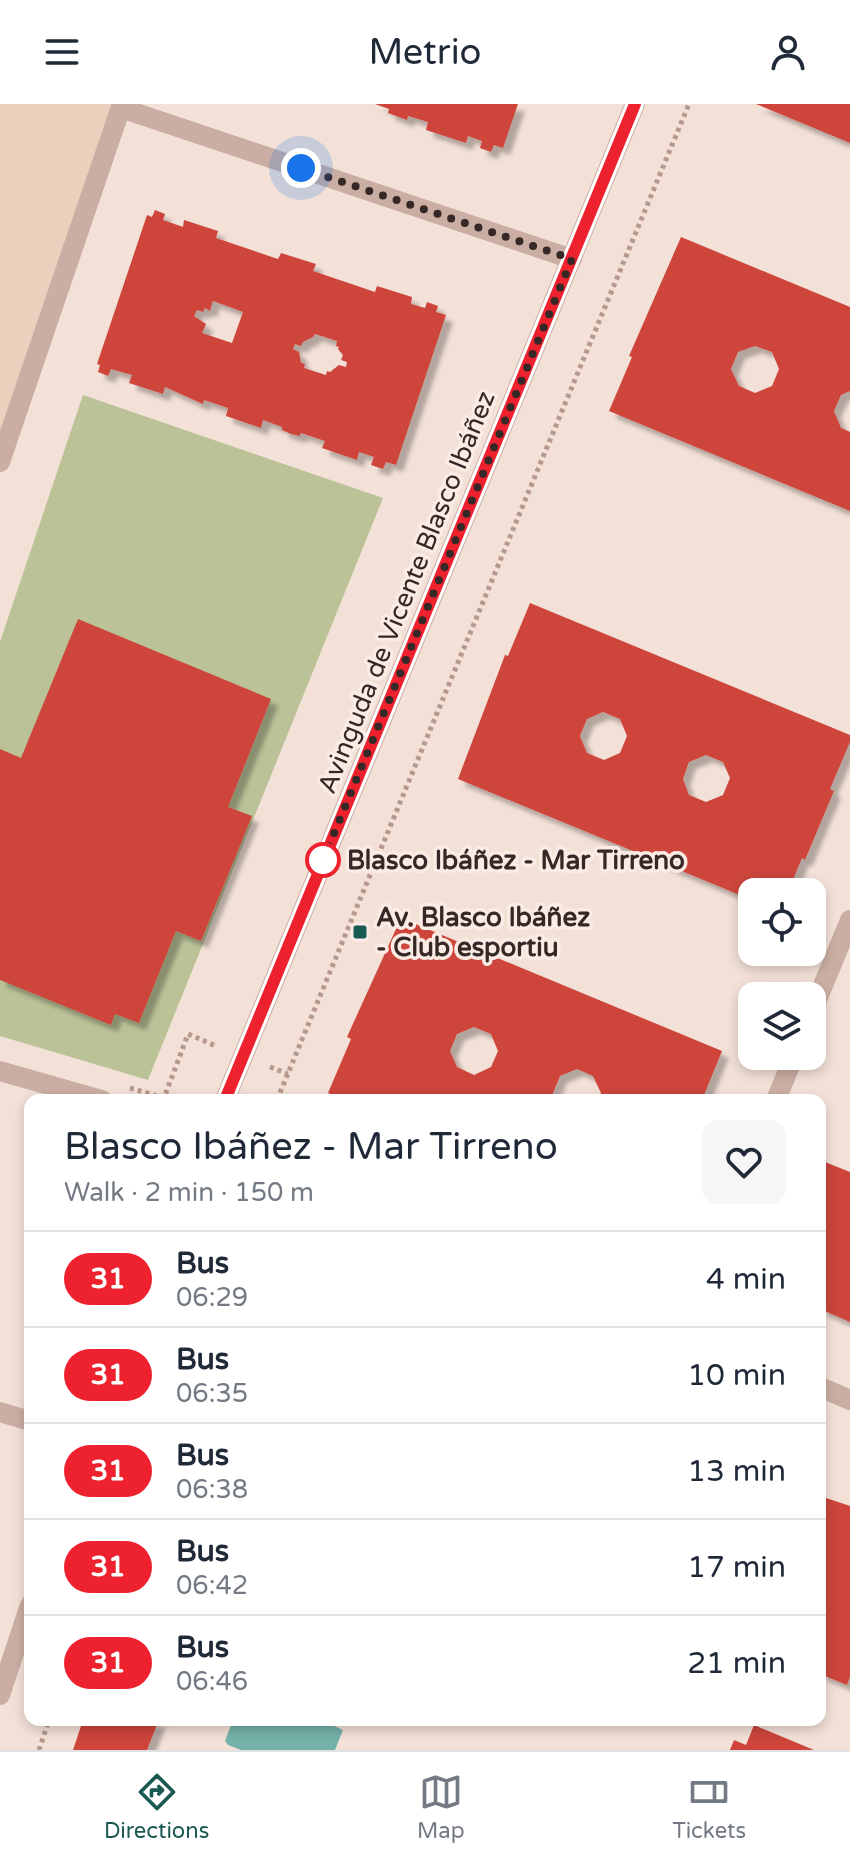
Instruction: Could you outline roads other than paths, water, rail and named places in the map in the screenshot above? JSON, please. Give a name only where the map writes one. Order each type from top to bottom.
[{"type":"street","name":"Avinguda de Vicente Blasco Ibáñez","points":[[227,1094],[635,104]]},
{"type":"street","points":[[0,462],[122,106],[572,259]]},
{"type":"street","points":[[824,982],[850,920]]},
{"type":"street","points":[[778,1094],[788,1070]]},
{"type":"street","points":[[0,1071],[81,1094]]},
{"type":"street","points":[[826,1390],[850,1400]]},
{"type":"street","points":[[0,1412],[24,1419]]},
{"type":"street","points":[[0,1695],[24,1623]]},
{"type":"water","points":[[231,1726],[334,1726],[343,1730],[335,1750],[241,1750],[225,1741]]},
{"type":"place","name":"Blasco Ibáñez - Mar Tirreno","points":[[323,860]]},
{"type":"place","name":"Av. Blasco Ibáñez - Club esportiu","points":[[360,932]]}]
